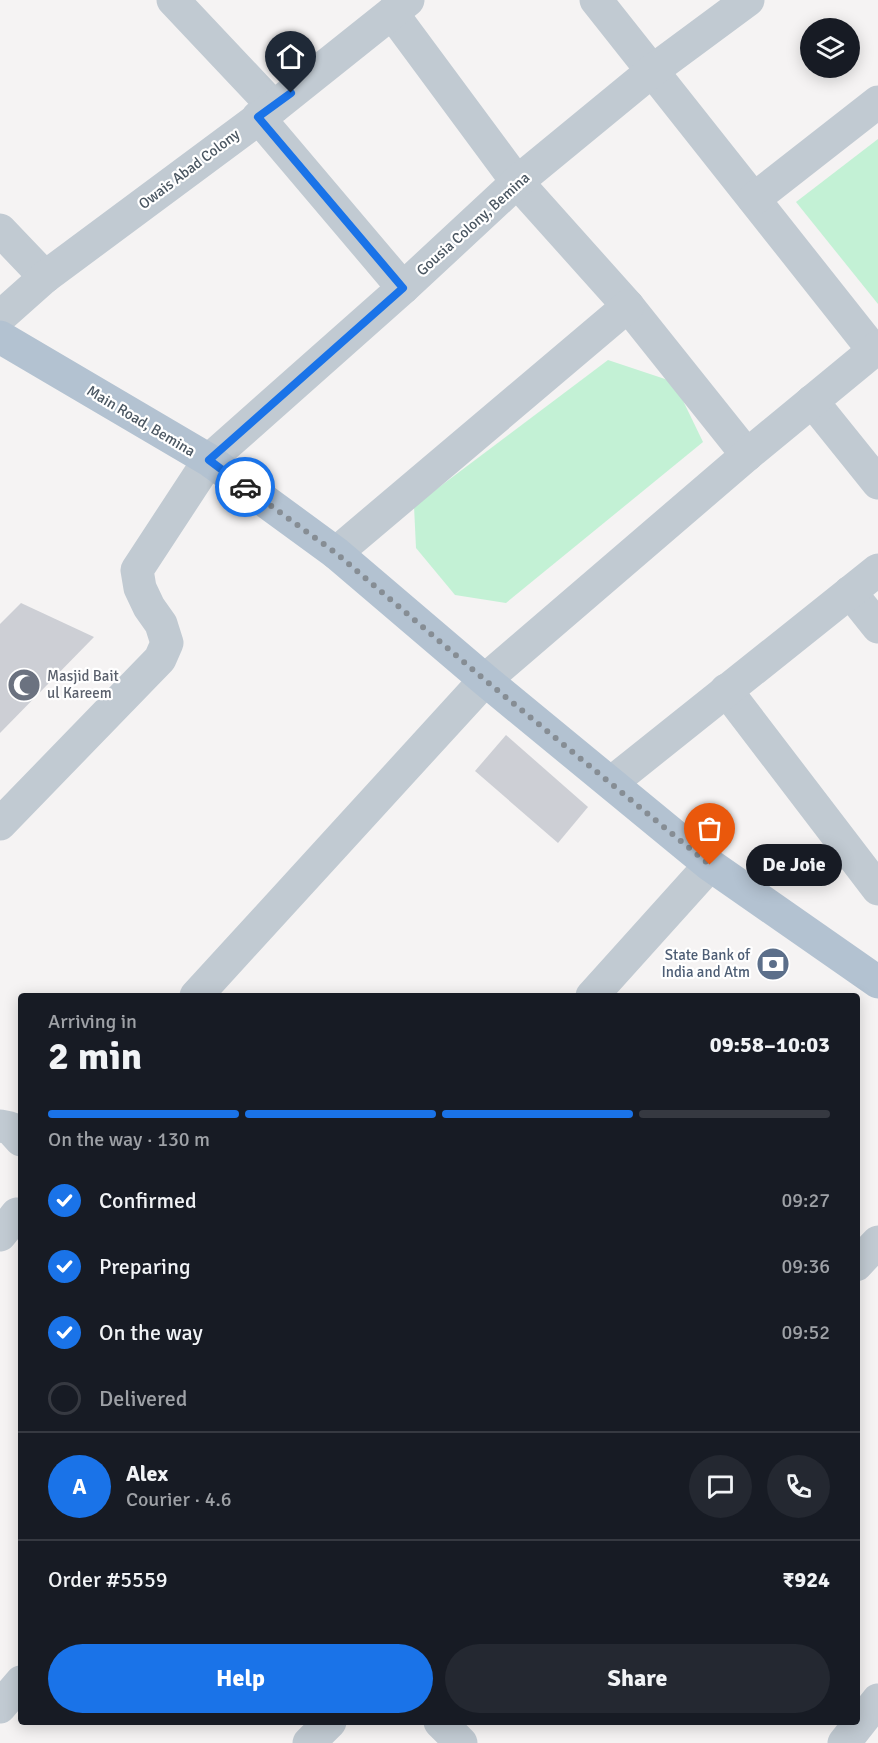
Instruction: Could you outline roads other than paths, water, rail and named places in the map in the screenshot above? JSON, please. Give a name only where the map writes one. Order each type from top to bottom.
[{"type":"main road","name":"Main Road, Bemina","points":[[0,338],[209,460],[336,553],[485,680],[710,865],[878,982]]},
{"type":"street","points":[[173,0],[266,112],[403,288]]},
{"type":"street","points":[[199,993],[485,680],[747,455],[876,349],[596,0]]},
{"type":"street","name":"Gousia Colony, Bemina","points":[[0,824],[160,659],[167,643],[161,624],[140,588],[137,570],[209,460],[403,288],[517,183],[729,5]]},
{"type":"street","points":[[400,6],[517,183],[628,306],[747,455]]},
{"type":"street","name":"Owais Abad Colony","points":[[0,317],[45,278],[266,112],[400,6]]},
{"type":"street","points":[[754,199],[878,102]]},
{"type":"street","points":[[0,231],[45,278]]},
{"type":"street","points":[[336,553],[628,306]]},
{"type":"street","points":[[812,401],[878,483]]},
{"type":"street","points":[[611,783],[878,570]]},
{"type":"street","points":[[850,592],[878,627]]},
{"type":"street","points":[[726,690],[878,889]]},
{"type":"street","points":[[595,993],[710,865]]},
{"type":"street","points":[[0,1126],[10,1128],[18,1137]]},
{"type":"street","points":[[860,1261],[878,1242]]},
{"type":"street","points":[[0,1707],[18,1686]]},
{"type":"street","points":[[860,1723],[878,1700]]},
{"type":"street","points":[[309,1743],[327,1725]]},
{"type":"street","points":[[443,1725],[461,1743]]},
{"type":"street","points":[[844,1743],[858,1725]]},
{"type":"place","name":"Masjid Bait ul Kareem","points":[[24,685]]},
{"type":"place","name":"De Joie","points":[[710,865]]},
{"type":"place","name":"State Bank of India and Atm","points":[[773,964]]}]
